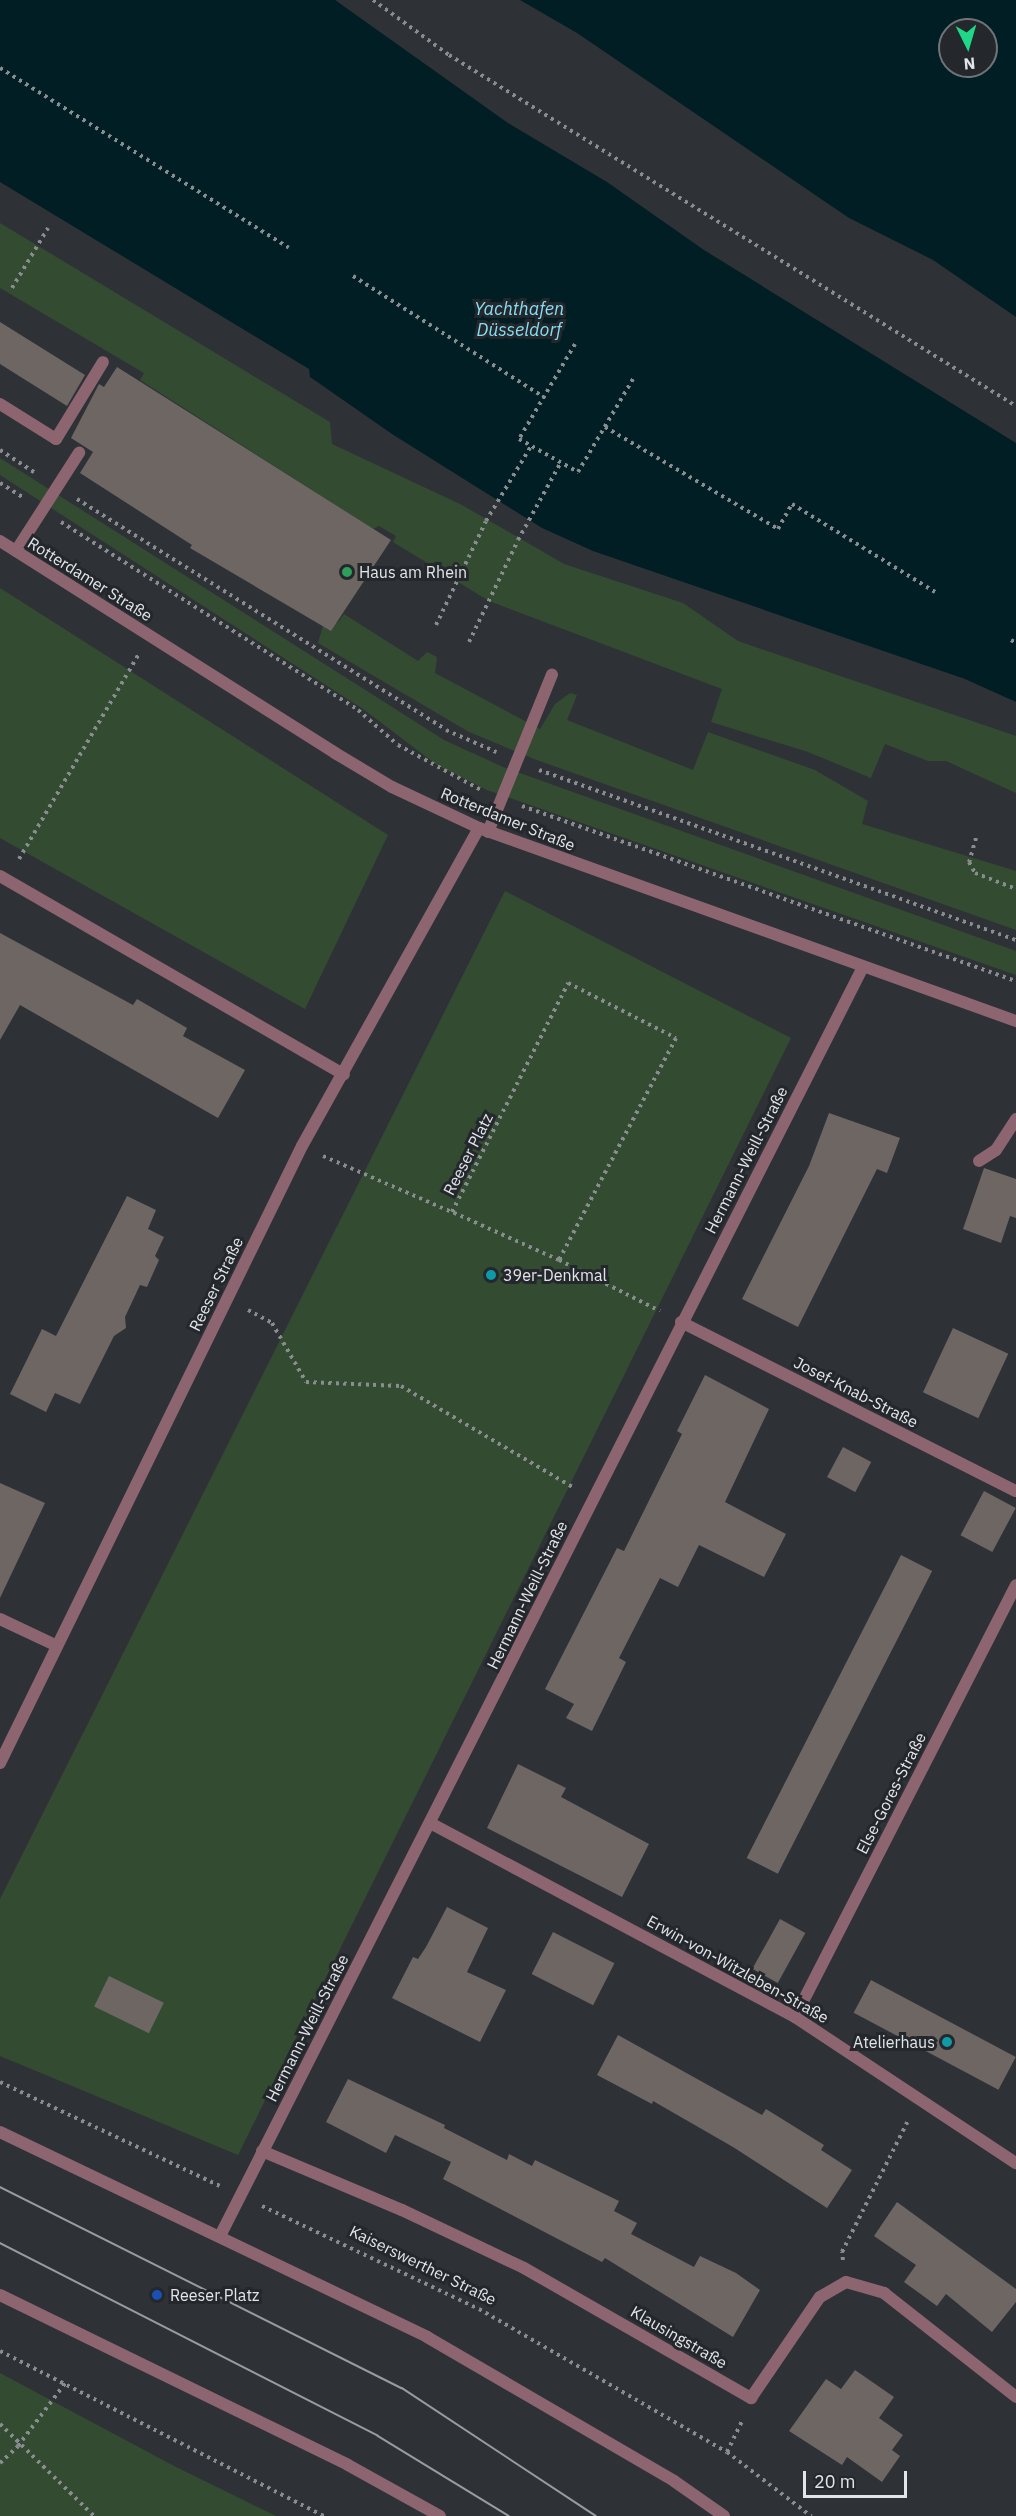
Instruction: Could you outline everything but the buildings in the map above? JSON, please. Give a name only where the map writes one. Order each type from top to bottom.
[{"type":"street","points":[[0,404],[56,439],[103,362]]},
{"type":"street","points":[[16,551],[79,453]]},
{"type":"street","name":"Rotterdamer Straße","points":[[0,541],[392,787],[484,830],[1016,1021]]},
{"type":"street","name":"Reeser Straße","points":[[0,1763],[302,1146],[484,830],[498,798],[519,762],[552,674]]},
{"type":"street","points":[[3,878],[344,1075]]},
{"type":"street","name":"Hermann-Weill-Straße","points":[[220,2236],[432,1824],[681,1322],[863,967]]},
{"type":"street","points":[[979,1161],[996,1150],[1016,1119]]},
{"type":"street","name":"Josef-Knab-Straße","points":[[681,1322],[1016,1491]]},
{"type":"street","name":"Else-Gores-Straße","points":[[795,2017],[1016,1585]]},
{"type":"street","points":[[0,1619],[57,1646]]},
{"type":"street","name":"Erwin-von-Witzleben-Straße","points":[[432,1824],[795,2017],[920,2097],[1016,2163]]},
{"type":"street","points":[[0,2132],[427,2337],[674,2481],[724,2516]]},
{"type":"street","name":"Klausingstraße","points":[[262,2151],[402,2210],[524,2268],[751,2398]]},
{"type":"street","points":[[751,2398],[820,2297],[846,2282],[884,2293],[1016,2397]]},
{"type":"street","points":[[0,2295],[348,2465],[440,2516]]},
{"type":"path","points":[[373,0],[449,55],[1016,406]]},
{"type":"path","points":[[0,68],[289,248]]},
{"type":"path","points":[[12,288],[48,228]]},
{"type":"path","points":[[353,276],[544,397]]},
{"type":"path","points":[[575,344],[519,439],[578,472],[633,380]]},
{"type":"path","points":[[605,427],[778,529],[792,504],[935,592]]},
{"type":"path","points":[[436,625],[486,521],[531,446]]},
{"type":"path","points":[[0,450],[446,730],[519,762],[1016,940]]},
{"type":"path","points":[[469,642],[518,540],[561,462]]},
{"type":"path","points":[[0,483],[358,710],[398,746],[498,798],[1016,981]]},
{"type":"path","points":[[3,878],[149,636]]},
{"type":"path","points":[[1011,640],[1016,643]]},
{"type":"path","points":[[976,838],[969,862],[975,873],[1016,889]]},
{"type":"path","name":"Reeser Platz","points":[[568,983],[676,1038],[559,1260],[452,1212],[568,983]]},
{"type":"path","points":[[302,1146],[452,1212]]},
{"type":"path","points":[[559,1260],[681,1322]]},
{"type":"path","points":[[227,1299],[272,1323],[306,1382],[401,1386],[565,1483]]},
{"type":"path","name":"Kaiserswerther Straße","points":[[0,2082],[479,2309],[727,2452],[811,2516]]},
{"type":"path","points":[[846,2282],[842,2252],[920,2097]]},
{"type":"path","points":[[0,2351],[66,2382],[324,2516]]},
{"type":"path","points":[[0,2463],[18,2446],[66,2382]]},
{"type":"path","points":[[727,2452],[751,2398]]},
{"type":"path","points":[[0,2424],[18,2446],[94,2516]]},
{"type":"green space","points":[[0,223],[330,422],[332,444],[462,505],[564,564],[683,603],[738,641],[1016,736],[1016,793],[946,761],[928,761],[885,744],[871,778],[808,752],[711,722],[722,689],[489,601],[393,542],[396,536],[379,526],[373,529],[140,380],[144,373],[0,288]]},
{"type":"green space","points":[[0,458],[444,740],[503,767],[1016,951],[1016,975],[487,790],[437,765],[363,709],[0,475]]},
{"type":"green space","points":[[0,588],[388,835],[305,1009],[0,838]]},
{"type":"green space","points":[[344,614],[418,661],[427,652],[437,657],[435,673],[540,729],[555,704],[570,693],[577,695],[567,720],[693,770],[708,732],[815,770],[868,801],[862,824],[1016,871],[1016,930],[534,759],[469,732],[318,643],[323,626],[338,622]]},
{"type":"green space","points":[[505,891],[791,1038],[238,2155],[0,2056],[0,1899]]},
{"type":"green space","points":[[0,2373],[176,2467],[276,2516],[0,2516]]},
{"type":"water","name":"Yachthafen Düsseldorf","points":[[0,0],[335,0],[508,123],[607,182],[704,250],[1016,443],[1016,702],[965,679],[593,551],[542,528],[392,434],[310,377],[309,369],[0,182]]},
{"type":"water","points":[[520,0],[1016,0],[1016,317],[933,260],[849,218],[577,33]]},
{"type":"tram line","points":[[0,2187],[402,2388],[596,2516]]},
{"type":"tram line","points":[[0,2243],[378,2436],[509,2516]]},
{"type":"place","name":"Haus am Rhein","points":[[347,572]]},
{"type":"place","name":"39er-Denkmal","points":[[491,1275]]},
{"type":"place","name":"Atelierhaus","points":[[947,2042]]},
{"type":"place","name":"Reeser Platz","points":[[157,2295]]}]
